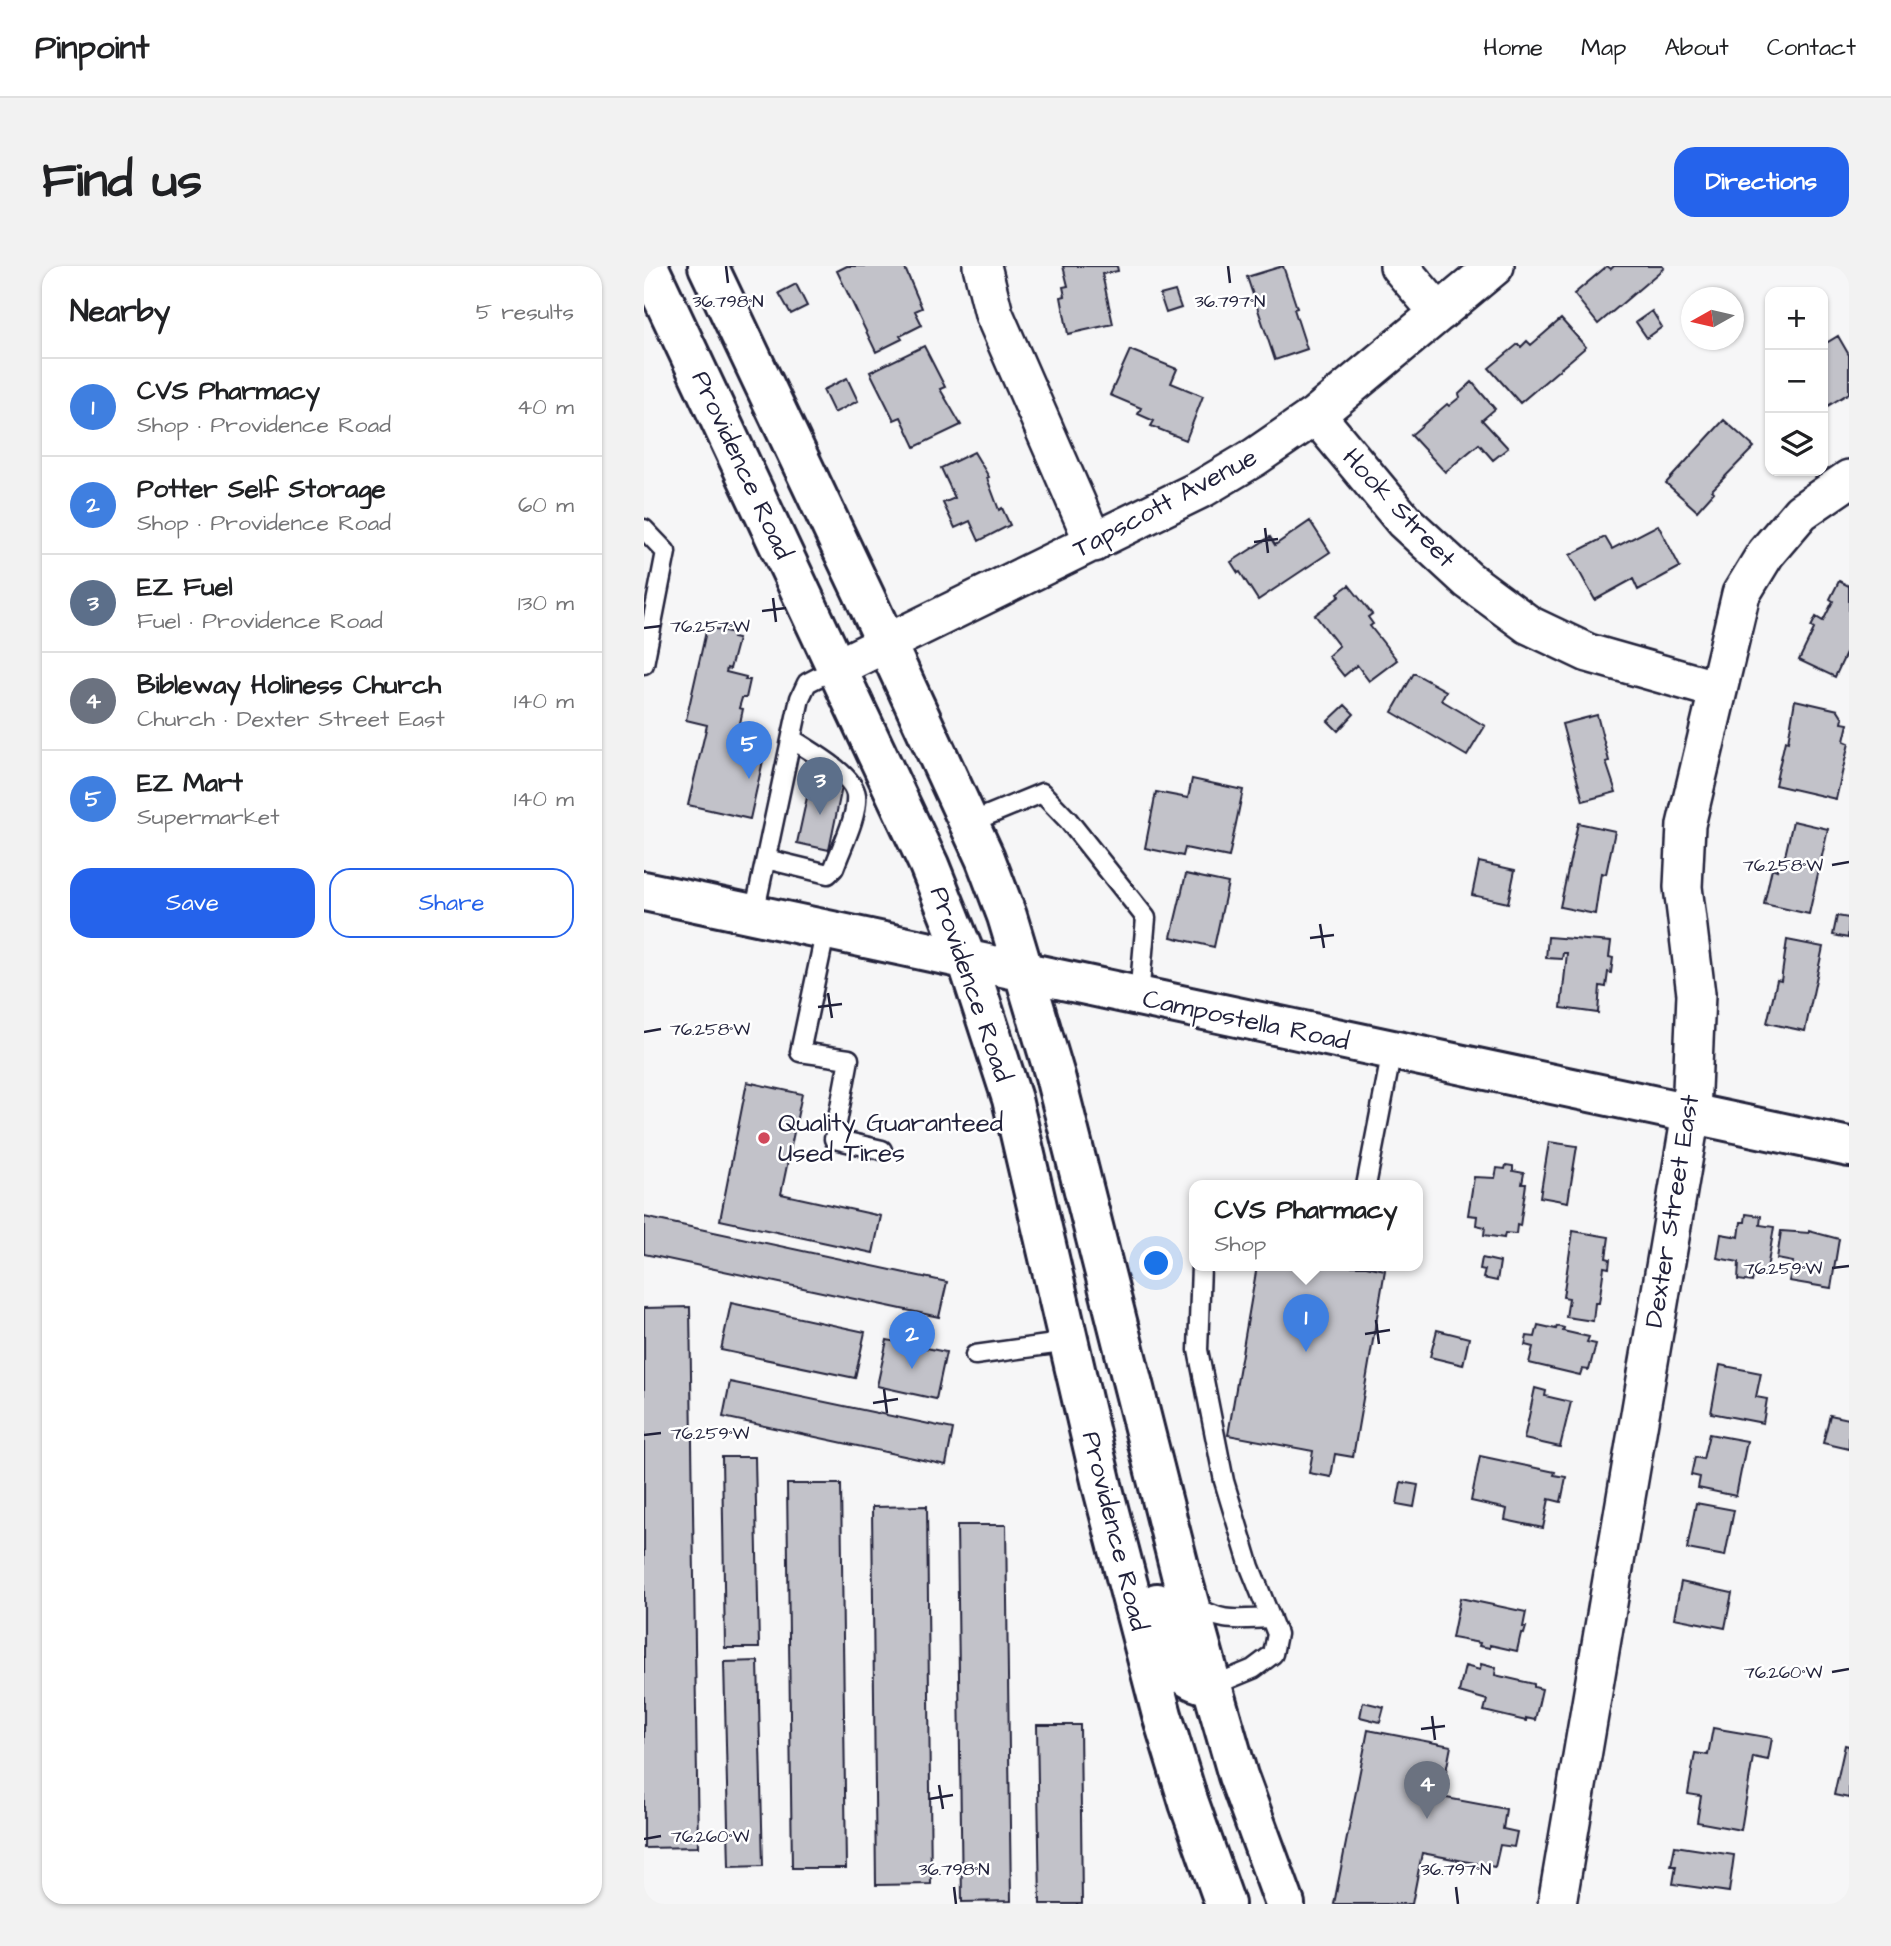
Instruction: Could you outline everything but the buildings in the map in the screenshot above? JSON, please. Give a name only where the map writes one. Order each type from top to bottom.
[{"type":"main road","name":"Providence Road","points":[[648,266],[838,667],[929,865],[967,960],[1012,1099],[1102,1485],[1162,1715],[1189,1803],[1225,1904]]},
{"type":"main road","name":"Providence Road","points":[[708,266],[985,859],[1024,972],[1055,1076],[1212,1686],[1238,1776],[1285,1904]]},
{"type":"main road","name":"Campostella Road","points":[[644,891],[1849,1147]]},
{"type":"main road","points":[[1102,1485],[1132,1527],[1182,1672],[1192,1680],[1212,1686]]},
{"type":"street","points":[[982,266],[994,314],[1094,543]]},
{"type":"street","points":[[1399,266],[1439,313]]},
{"type":"street","name":"Tapscott Avenue","points":[[838,667],[1094,543],[1203,488],[1255,457],[1316,415],[1495,266]]},
{"type":"street","name":"Hook Street","points":[[1316,415],[1404,521],[1468,580],[1529,625],[1588,653],[1718,690]]},
{"type":"street","name":"Dexter Street East","points":[[1557,1904],[1691,1114],[1696,994],[1683,887],[1686,825],[1741,594],[1766,553],[1801,512],[1849,479]]},
{"type":"lane","points":[[644,529],[666,552],[644,664]]},
{"type":"lane","points":[[754,914],[800,698],[807,683],[838,667]]},
{"type":"lane","points":[[766,859],[828,874],[834,868],[854,813],[856,796],[851,783],[792,739]]},
{"type":"lane","points":[[969,823],[1042,793],[1068,820],[1146,918],[1139,997]]},
{"type":"lane","points":[[826,929],[800,1052],[849,1059],[834,1139],[882,1150]]},
{"type":"lane","points":[[1367,1180],[1392,1051]]},
{"type":"lane","points":[[1201,1271],[1198,1350],[1224,1481],[1250,1567],[1276,1634],[1273,1654],[1253,1669],[1212,1686]]},
{"type":"lane","points":[[975,1356],[1069,1342]]},
{"type":"lane","points":[[1189,1601],[1212,1617],[1229,1620],[1271,1618]]},
{"type":"place","name":"EZ Mart","points":[[749,779]]},
{"type":"place","name":"EZ Fuel","points":[[820,815]]},
{"type":"place","name":"Quality Guaranteed Used Tires","points":[[764,1138]]},
{"type":"place","name":"CVS Pharmacy","points":[[1306,1352]]},
{"type":"place","name":"Potter Self Storage","points":[[912,1369]]},
{"type":"place","name":"Bibleway Holiness Church","points":[[1427,1819]]}]
